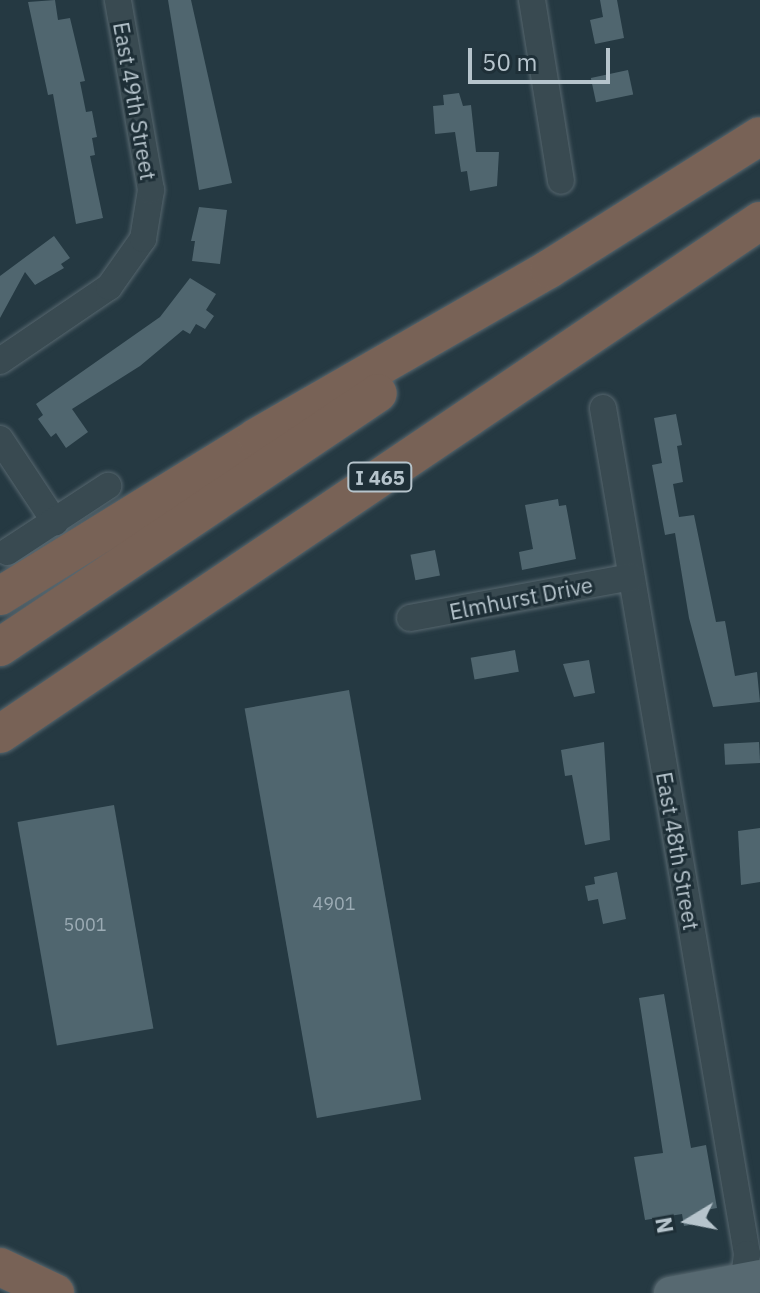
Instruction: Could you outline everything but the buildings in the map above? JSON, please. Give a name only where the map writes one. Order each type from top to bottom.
[{"type":"highway","points":[[0,596],[257,437],[549,269],[760,136]]},
{"type":"highway","name":"I 465","points":[[0,734],[760,221]]},
{"type":"highway","points":[[0,647],[363,405],[549,269]]},
{"type":"highway","points":[[0,1267],[55,1293]]},
{"type":"main road","points":[[670,1293],[749,1283]]},
{"type":"street","name":"East 49th Street","points":[[0,361],[109,287],[139,248],[151,190],[118,0]]},
{"type":"street","points":[[532,0],[561,181]]},
{"type":"street","name":"East 48th Street","points":[[603,408],[747,1254],[749,1283]]},
{"type":"street","points":[[0,439],[55,522]]},
{"type":"street","points":[[7,552],[108,486]]},
{"type":"street","name":"Elmhurst Drive","points":[[410,618],[631,577]]}]
